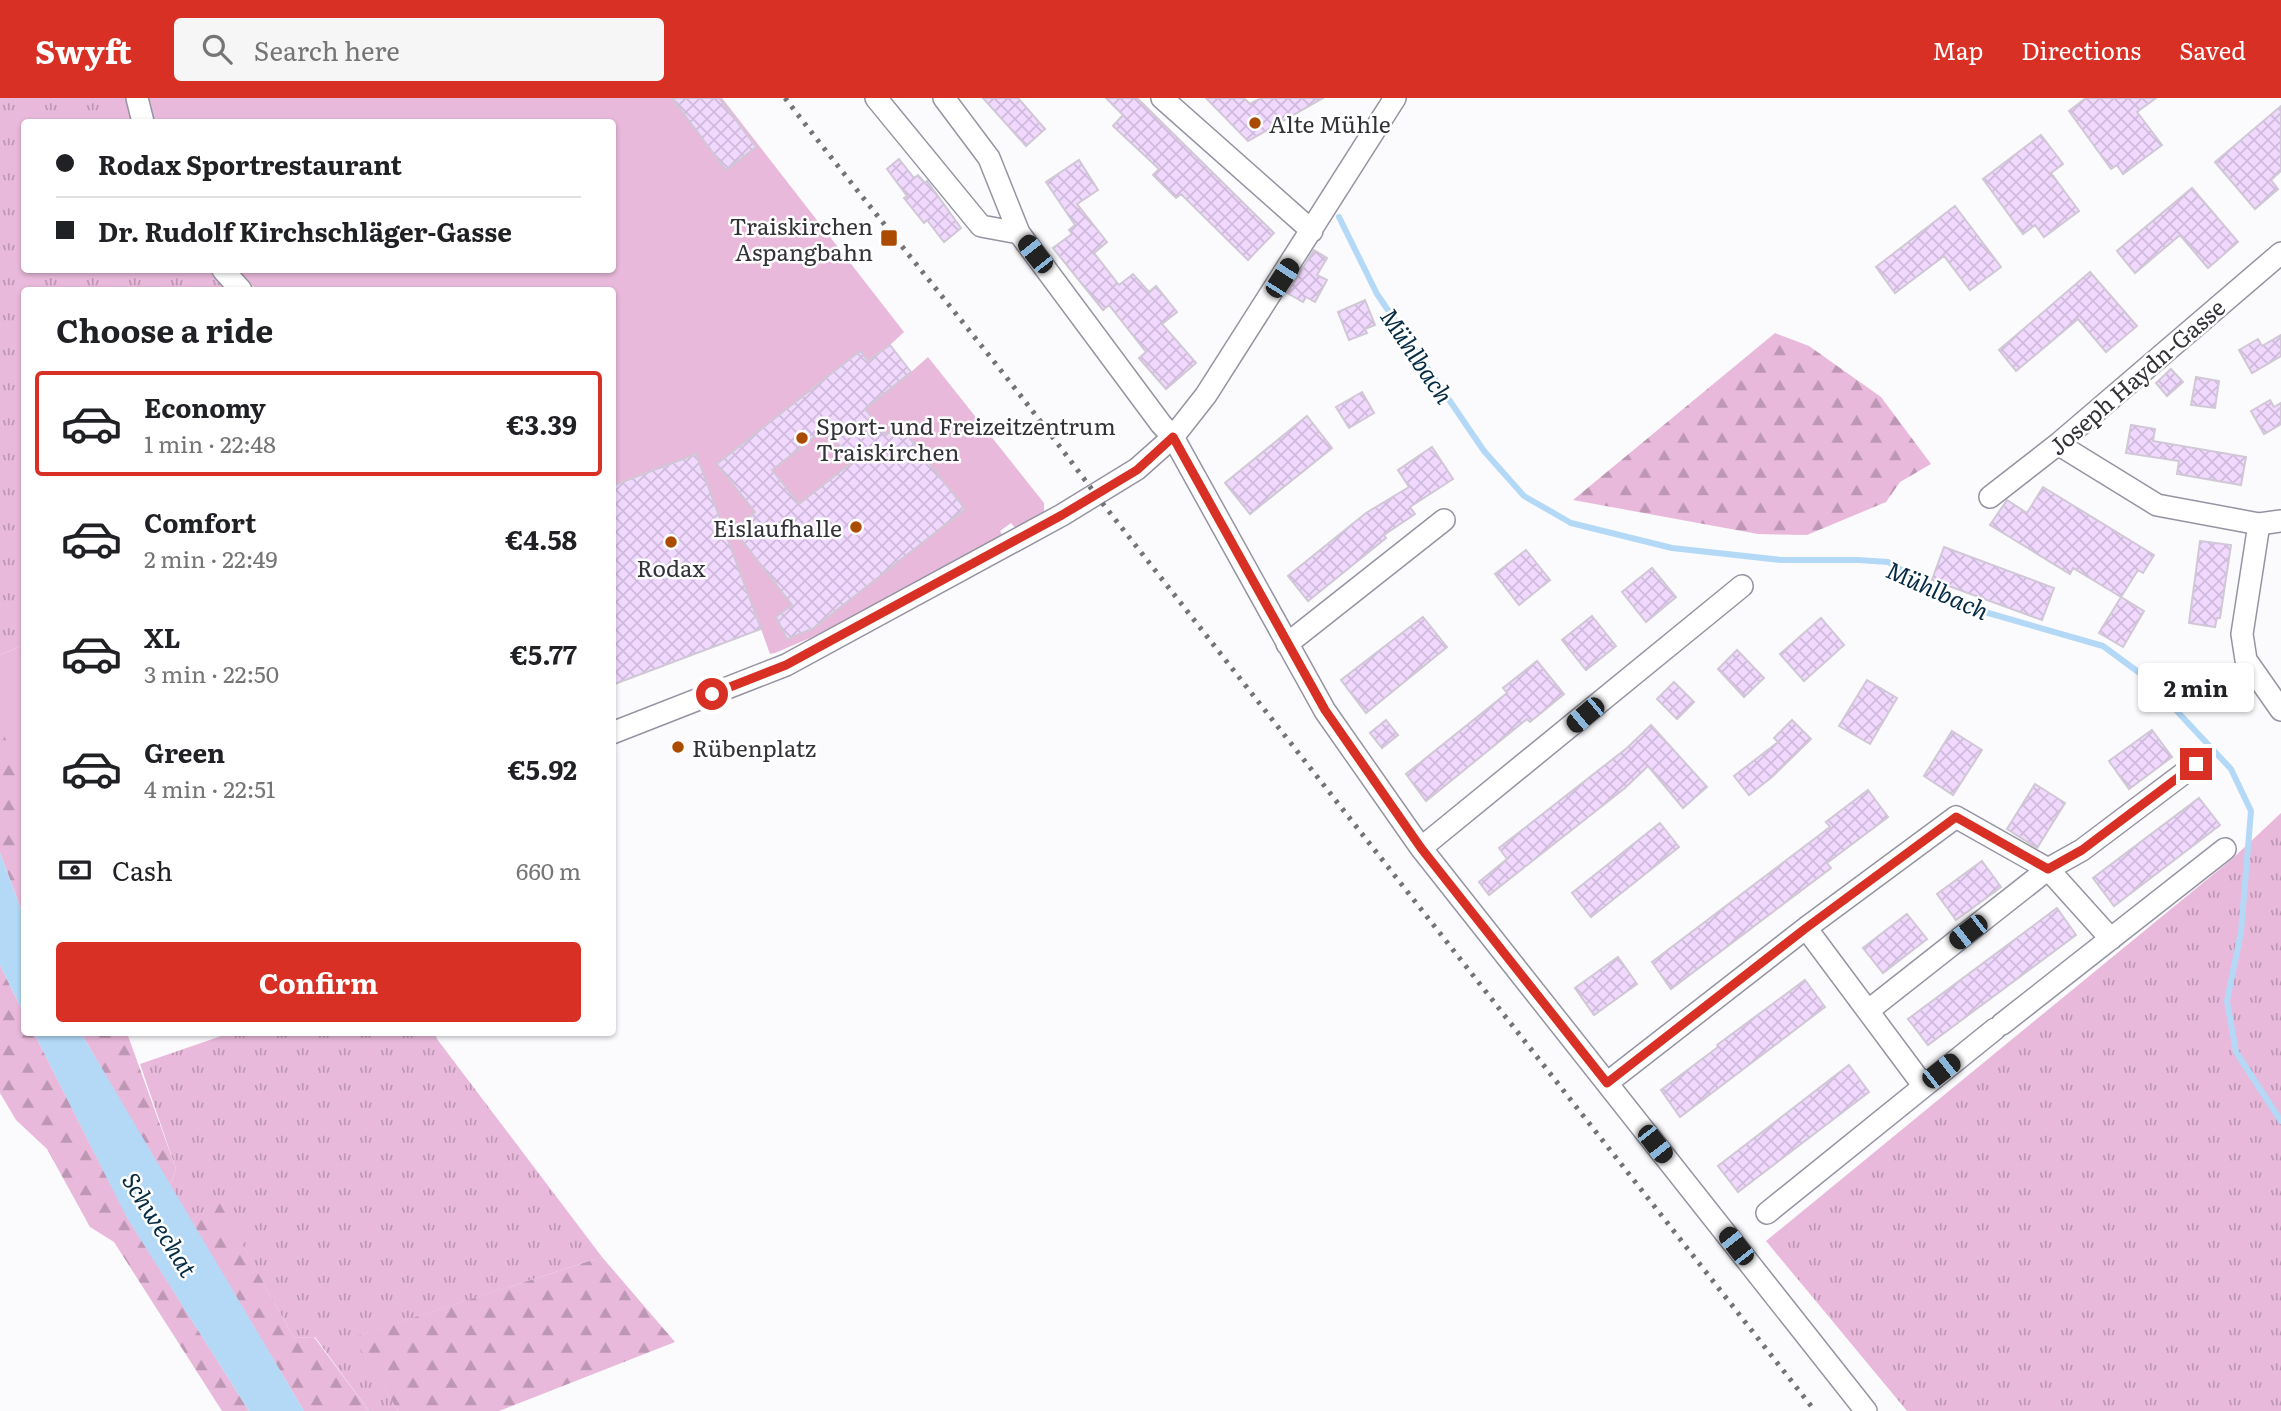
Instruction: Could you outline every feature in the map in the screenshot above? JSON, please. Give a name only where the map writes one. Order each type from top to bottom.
[{"type":"street","points":[[137,98],[142,119]]},
{"type":"street","points":[[876,98],[981,226],[1019,233]]},
{"type":"street","points":[[944,98],[989,158],[1019,233],[1138,390],[1160,424],[1173,437],[1325,710],[1421,848],[1866,1411]]},
{"type":"street","points":[[1162,98],[1312,231]]},
{"type":"street","points":[[616,731],[786,665],[1073,508],[1137,470],[1173,437],[1206,395],[1395,98]]},
{"type":"street","name":"Joseph Haydn-Gasse","points":[[1990,498],[2058,444],[2281,253]]},
{"type":"street","points":[[226,273],[238,287]]},
{"type":"street","points":[[2058,444],[2157,505],[2259,524],[2281,521]]},
{"type":"street","points":[[1287,644],[1444,520]]},
{"type":"street","points":[[2259,524],[2242,634],[2246,660],[2281,710]]},
{"type":"street","points":[[1421,848],[1742,586]]},
{"type":"street","points":[[1869,1010],[2048,869],[2082,850],[2196,764]]},
{"type":"street","points":[[1607,1083],[1806,928],[1956,817],[2048,869],[2111,939]]},
{"type":"street","points":[[1767,1213],[1923,1085],[2225,849]]},
{"type":"street","points":[[1806,928],[1923,1085]]},
{"type":"green space","points":[[0,98],[130,98],[134,119],[21,119],[21,273],[212,273],[225,287],[21,287],[21,646],[0,655]]},
{"type":"green space","name":"Sport- und Freizeitzentrum Traiskirchen","points":[[148,98],[722,98],[904,332],[890,345],[911,372],[928,357],[1044,503],[1044,514],[1016,529],[1011,523],[1000,531],[1002,535],[824,632],[775,653],[770,654],[761,629],[616,683],[616,287],[254,287],[241,273],[616,273],[616,119],[152,119]]},
{"type":"green space","points":[[1775,333],[1809,346],[1881,397],[1931,464],[1900,482],[1886,502],[1807,535],[1758,534],[1573,500]]},
{"type":"green space","points":[[21,646],[21,778],[0,725],[0,655]]},
{"type":"green space","points":[[0,655],[21,665],[21,909],[0,853]]},
{"type":"green space","points":[[2281,813],[2281,1411],[1907,1411],[1766,1241],[2232,859]]},
{"type":"green space","points":[[0,965],[21,1008],[21,1036],[36,1036],[127,1217],[249,1411],[222,1411],[114,1242],[90,1227],[47,1149],[16,1120],[0,1093]]},
{"type":"green space","points":[[83,1036],[128,1036],[176,1169],[170,1186]]},
{"type":"green space","points":[[221,1036],[436,1036],[602,1257],[354,1337],[398,1411],[369,1411],[315,1337],[294,1338],[218,1201],[191,1221],[170,1186],[176,1169],[140,1064]]},
{"type":"green space","points":[[218,1200],[294,1338],[314,1337],[369,1411],[304,1411],[191,1221]]},
{"type":"green space","points":[[602,1257],[675,1342],[499,1411],[398,1411],[353,1337]]},
{"type":"water","points":[[0,853],[21,909],[21,1008],[0,965]]},
{"type":"water","name":"Schwechat","points":[[36,1036],[83,1036],[304,1411],[249,1411],[127,1218]]},
{"type":"building","points":[[672,98],[719,98],[756,147],[726,170]]},
{"type":"building","points":[[983,98],[1018,98],[1045,129],[1026,146]]},
{"type":"building","points":[[1106,98],[1137,98],[1274,233],[1248,260],[1181,194],[1176,198],[1153,175],[1159,169],[1113,126],[1123,115]]},
{"type":"building","name":"Alte Mühle","points":[[1206,98],[1244,98],[1250,104],[1261,98],[1323,98],[1248,141]]},
{"type":"building","points":[[2086,98],[2156,98],[2137,112],[2162,145],[2123,174],[2117,165],[2111,169],[2069,111]]},
{"type":"building","points":[[2281,106],[2281,171],[2271,180],[2278,189],[2255,209],[2215,162]]},
{"type":"building","points":[[2041,135],[2063,164],[2051,173],[2079,211],[2044,237],[2035,225],[2023,234],[1983,179]]},
{"type":"building","points":[[899,159],[914,178],[918,175],[925,183],[927,181],[961,228],[944,242],[927,220],[924,223],[904,198],[907,196],[887,169]]},
{"type":"building","points":[[1079,160],[1098,190],[1077,204],[1107,242],[1094,253],[1119,285],[1133,274],[1149,292],[1156,286],[1177,312],[1162,324],[1196,363],[1166,389],[1139,358],[1146,352],[1109,305],[1103,310],[1053,248],[1072,234],[1069,230],[1075,225],[1046,182]]},
{"type":"building","points":[[2192,188],[2238,242],[2208,268],[2180,235],[2135,273],[2117,251]]},
{"type":"building","points":[[1955,206],[2001,267],[1970,290],[1944,256],[1895,293],[1876,267]]},
{"type":"building","points":[[1314,250],[1327,258],[1317,275],[1327,280],[1315,302],[1306,297],[1303,302],[1287,293]]},
{"type":"building","points":[[2090,272],[2137,326],[2106,352],[2078,319],[2016,371],[1999,350]]},
{"type":"building","points":[[1365,300],[1375,325],[1365,329],[1367,333],[1349,340],[1338,312]]},
{"type":"building","points":[[2281,335],[2281,356],[2252,373],[2239,350],[2258,339],[2262,346]]},
{"type":"building","name":"Eislaufhalle","points":[[890,345],[911,372],[865,409],[886,435],[899,425],[965,509],[814,628],[787,639],[776,617],[792,605],[734,530],[755,512],[717,464],[860,351],[868,361]],"holes":[[[826,428],[852,462],[799,504],[772,470]]]},
{"type":"building","points":[[2171,369],[2183,382],[2167,396],[2156,383]]},
{"type":"building","points":[[2196,377],[2219,381],[2215,408],[2191,405]]},
{"type":"building","points":[[1362,392],[1374,413],[1349,428],[1336,407]]},
{"type":"building","points":[[2270,400],[2274,407],[2281,403],[2281,424],[2264,434],[2251,411]]},
{"type":"building","points":[[1307,416],[1332,448],[1250,514],[1225,483]]},
{"type":"building","points":[[2131,425],[2155,429],[2153,441],[2246,457],[2241,485],[2177,474],[2179,461],[2126,453]]},
{"type":"building","points":[[1432,447],[1453,479],[1410,507],[1415,514],[1384,535],[1386,538],[1308,601],[1288,576],[1366,513],[1409,487],[1398,470]]},
{"type":"building","name":"Rodax","points":[[696,454],[761,629],[616,683],[616,484]]},
{"type":"building","points":[[2043,487],[2154,555],[2143,573],[2138,570],[2121,597],[2073,568],[2070,574],[1990,525],[2007,500],[2027,513]]},
{"type":"building","points":[[2200,541],[2231,545],[2220,618],[2217,618],[2215,627],[2189,623]]},
{"type":"building","points":[[1944,547],[2054,588],[2042,620],[1932,580]]},
{"type":"building","points":[[1526,550],[1550,580],[1519,605],[1495,574]]},
{"type":"building","points":[[1652,568],[1676,597],[1646,622],[1622,592]]},
{"type":"building","points":[[2121,597],[2144,611],[2123,647],[2099,633]]},
{"type":"building","points":[[1592,616],[1616,646],[1586,670],[1562,640]]},
{"type":"building","points":[[1423,617],[1447,647],[1366,713],[1341,680]]},
{"type":"building","points":[[1821,618],[1844,645],[1804,681],[1780,654]]},
{"type":"building","points":[[1737,650],[1764,678],[1744,697],[1718,669]]},
{"type":"building","points":[[1537,661],[1564,694],[1530,722],[1527,719],[1426,801],[1406,774],[1507,693],[1503,688]]},
{"type":"building","points":[[1867,680],[1897,698],[1870,744],[1839,726]]},
{"type":"building","points":[[1674,682],[1694,702],[1677,719],[1657,699]]},
{"type":"building","points":[[1386,720],[1398,735],[1382,748],[1370,733]]},
{"type":"building","points":[[1792,720],[1811,739],[1749,795],[1734,776],[1778,742],[1774,738]]},
{"type":"building","points":[[1651,725],[1707,787],[1683,808],[1648,766],[1625,788],[1489,895],[1479,882],[1507,859],[1499,848],[1627,748]]},
{"type":"building","points":[[2152,730],[2172,757],[2129,789],[2109,761]]},
{"type":"building","points":[[1952,731],[1982,750],[1953,795],[1924,776]]},
{"type":"building","points":[[2035,784],[2065,803],[2037,848],[2007,829]]},
{"type":"building","points":[[1868,790],[1888,817],[1827,863],[1831,868],[1671,989],[1652,962],[1830,827],[1826,822]]},
{"type":"building","points":[[2199,798],[2220,825],[2114,906],[2093,878]]},
{"type":"building","points":[[1660,823],[1679,847],[1591,917],[1572,893]]},
{"type":"building","points":[[1982,861],[2001,887],[1956,920],[1937,894]]},
{"type":"building","points":[[2057,908],[2076,935],[1928,1045],[1908,1019]]},
{"type":"building","points":[[1907,914],[1927,939],[1883,973],[1863,948]]},
{"type":"building","points":[[1618,957],[1637,984],[1594,1015],[1575,988]]},
{"type":"building","points":[[1805,980],[1825,1007],[1680,1117],[1661,1090]]},
{"type":"building","points":[[1849,1065],[1869,1092],[1738,1192],[1718,1166]]},
{"type":"waterway","name":"Mühlbach","points":[[1339,217],[1377,294],[1484,451],[1524,496],[1571,523],[1672,548],[1781,560],[1888,562],[1964,606],[2103,646],[2145,677],[2231,769],[2251,811],[2241,932],[2227,1001],[2236,1052],[2281,1121]]},
{"type":"railway","points":[[785,98],[1020,394],[1096,495],[1815,1411]]},
{"type":"place","name":"Alte Mühle","points":[[1255,123]]},
{"type":"place","name":"Traiskirchen Aspangbahn","points":[[889,238]]},
{"type":"place","name":"Sport- und Freizeitzentrum Traiskirchen","points":[[802,438]]},
{"type":"place","name":"Eislaufhalle","points":[[856,527]]},
{"type":"place","name":"Rodax","points":[[671,542]]},
{"type":"place","name":"Rübenplatz","points":[[678,747]]},
{"type":"route","points":[[712,694],[786,665],[1062,515],[1137,470],[1173,437],[1325,710],[1421,848],[1607,1083],[1806,928],[1956,817],[2048,869],[2082,850],[2196,764]]}]
